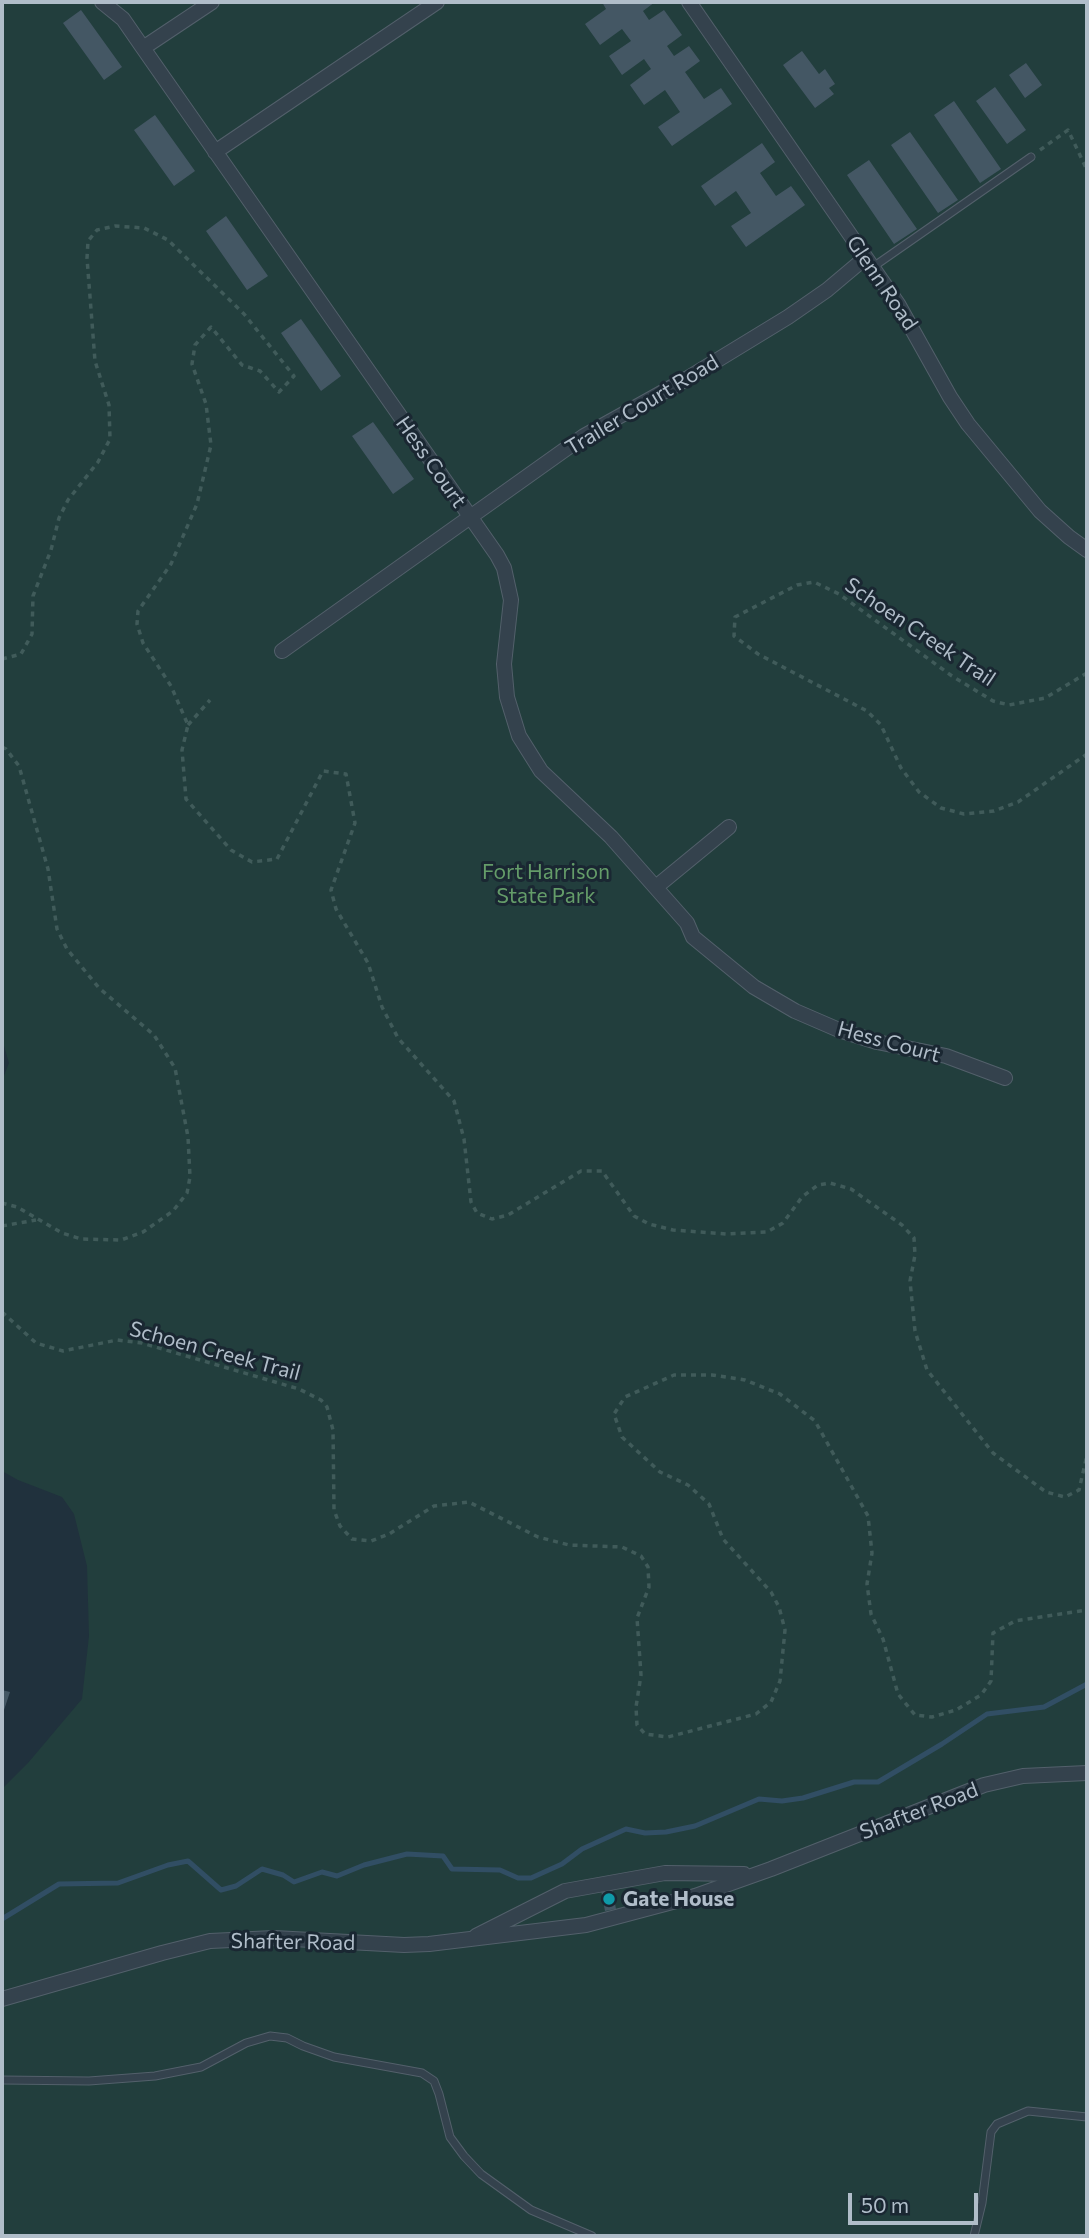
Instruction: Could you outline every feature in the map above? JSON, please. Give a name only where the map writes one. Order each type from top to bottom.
[{"type":"street","name":"Hess Court","points":[[102,2],[123,19],[497,555],[509,586],[511,614],[506,639],[505,680],[509,705],[519,736],[531,757],[552,783],[601,826],[687,923],[693,937],[741,978],[785,1005],[846,1033],[946,1056],[1005,1078]]},
{"type":"street","points":[[143,48],[212,2]]},
{"type":"street","points":[[215,152],[437,2]]},
{"type":"street","name":"Glenn Road","points":[[689,2],[898,303],[968,424],[1045,516],[1087,550]]},
{"type":"street","name":"Trailer Court Road","points":[[282,651],[600,425],[688,378],[810,303],[869,263]]},
{"type":"street","points":[[656,887],[729,827]]},
{"type":"street","name":"Shafter Road","points":[[2,1999],[210,1941],[274,1938],[404,1945],[466,1941],[586,1925],[673,1903],[756,1874],[984,1785],[1023,1776],[1087,1773]]},
{"type":"street","name":"Shafter Road","points":[[466,1941],[565,1891],[665,1873],[756,1874]]},
{"type":"lane","points":[[869,263],[1031,157]]},
{"type":"lane","points":[[2,2080],[89,2081],[155,2076],[201,2067],[246,2043],[270,2036],[287,2038],[334,2057],[422,2073],[434,2081],[450,2137],[464,2157],[481,2174],[531,2210],[592,2236]]},
{"type":"lane","points":[[974,2236],[982,2203],[991,2132],[997,2124],[1028,2111],[1087,2118]]},
{"type":"path","points":[[1031,157],[1068,130],[1087,170]]},
{"type":"path","points":[[2,659],[21,653],[32,634],[33,596],[51,550],[59,518],[68,500],[98,462],[110,439],[109,405],[95,361],[88,241],[97,230],[115,226],[144,228],[168,240],[244,314],[294,376],[279,392],[260,371],[242,365],[211,327],[195,345],[192,364],[206,404],[211,445],[197,504],[171,564],[138,611],[137,624],[143,643],[171,686],[188,725]]},
{"type":"path","name":"Schoen Creek Trail","points":[[1087,673],[1045,698],[1009,705],[993,701],[952,676],[839,594],[814,582],[797,585],[735,617],[734,636],[758,654],[867,711],[881,725],[901,768],[919,792],[942,808],[964,814],[994,811],[1018,802],[1087,754]]},
{"type":"path","points":[[210,700],[188,725],[182,750],[186,799],[232,849],[252,862],[277,859],[323,771],[346,774],[355,823],[331,890],[336,909],[368,963],[382,1007],[397,1038],[454,1101],[464,1139],[471,1202],[477,1213],[492,1219],[508,1215],[581,1171],[602,1171],[634,1216],[649,1224],[673,1230],[713,1233],[767,1232],[783,1223],[802,1197],[818,1185],[830,1183],[851,1189],[902,1224],[914,1238],[915,1255],[910,1281],[915,1331],[927,1370],[993,1453],[1046,1492],[1065,1497],[1079,1490],[1087,1455]]},
{"type":"path","points":[[2,747],[19,766],[48,869],[57,929],[68,949],[99,988],[153,1035],[175,1068],[187,1137],[190,1177],[187,1193],[173,1211],[143,1232],[121,1240],[81,1239],[62,1233],[17,1208],[2,1203]]},
{"type":"path","points":[[2,1226],[38,1220]]},
{"type":"path","name":"Schoen Creek Trail","points":[[2,1312],[36,1343],[64,1351],[117,1340],[142,1343],[299,1389],[320,1400],[327,1407],[333,1430],[334,1510],[340,1526],[352,1539],[371,1541],[389,1534],[434,1506],[469,1502],[538,1537],[569,1545],[622,1547],[641,1556],[648,1567],[649,1587],[637,1618],[641,1675],[636,1707],[637,1725],[645,1734],[667,1737],[756,1714],[771,1702],[780,1681],[785,1630],[779,1607],[771,1592],[723,1539],[709,1504],[688,1485],[660,1472],[622,1437],[614,1414],[625,1397],[674,1375],[712,1375],[745,1380],[780,1394],[815,1421],[868,1517],[872,1553],[867,1584],[871,1615],[883,1639],[898,1694],[915,1714],[932,1717],[956,1710],[981,1695],[990,1681],[993,1633],[1016,1621],[1087,1610]]},
{"type":"green space","name":"Fort Harrison State Park","points":[[2,2],[1087,2],[1087,2236],[2,2236],[2,1789],[28,1763],[82,1699],[89,1636],[87,1566],[74,1514],[62,1497],[2,1471],[2,1081],[9,1063],[2,1039]]},
{"type":"building","points":[[602,2],[655,2],[643,11],[649,20],[664,10],[682,35],[667,46],[674,56],[689,46],[700,61],[685,72],[704,99],[721,88],[732,104],[672,146],[658,127],[680,112],[665,90],[644,105],[630,85],[651,69],[644,59],[622,75],[609,56],[631,41],[622,29],[600,45],[585,24],[606,9]]},
{"type":"building","points":[[81,10],[122,67],[104,80],[63,23]]},
{"type":"building","points":[[802,51],[819,74],[825,69],[835,84],[829,88],[834,94],[815,108],[783,65]]},
{"type":"building","points":[[1026,63],[1042,85],[1025,98],[1009,75]]},
{"type":"building","points":[[995,87],[1026,130],[1007,144],[976,101]]},
{"type":"building","points":[[954,101],[1001,169],[980,183],[934,115]]},
{"type":"building","points":[[155,115],[195,171],[174,186],[134,130]]},
{"type":"building","points":[[910,132],[958,200],[938,213],[891,145]]},
{"type":"building","points":[[762,143],[775,162],[760,173],[776,196],[791,186],[805,205],[746,247],[731,226],[751,213],[736,191],[715,206],[701,186]]},
{"type":"building","points":[[869,160],[917,229],[894,244],[847,175]]},
{"type":"building","points":[[226,216],[268,276],[247,290],[206,231]]},
{"type":"building","points":[[301,319],[341,376],[321,391],[281,333]]},
{"type":"building","points":[[373,422],[414,479],[393,494],[352,436]]},
{"type":"building","points":[[2,1690],[10,1692],[2,1716]]},
{"type":"building","name":"Gate House","points":[[612,1888],[616,1909],[605,1911],[601,1890]]},
{"type":"waterway","points":[[2,1919],[59,1884],[118,1883],[168,1865],[188,1861],[221,1890],[236,1886],[262,1869],[283,1875],[294,1882],[322,1872],[337,1876],[364,1865],[407,1854],[443,1856],[452,1869],[500,1870],[518,1878],[531,1878],[562,1864],[582,1849],[626,1829],[645,1833],[666,1832],[695,1826],[759,1799],[782,1801],[803,1798],[854,1782],[878,1782],[987,1714],[1044,1707],[1087,1684]]},
{"type":"place","name":"Gate House","points":[[609,1899]]}]
